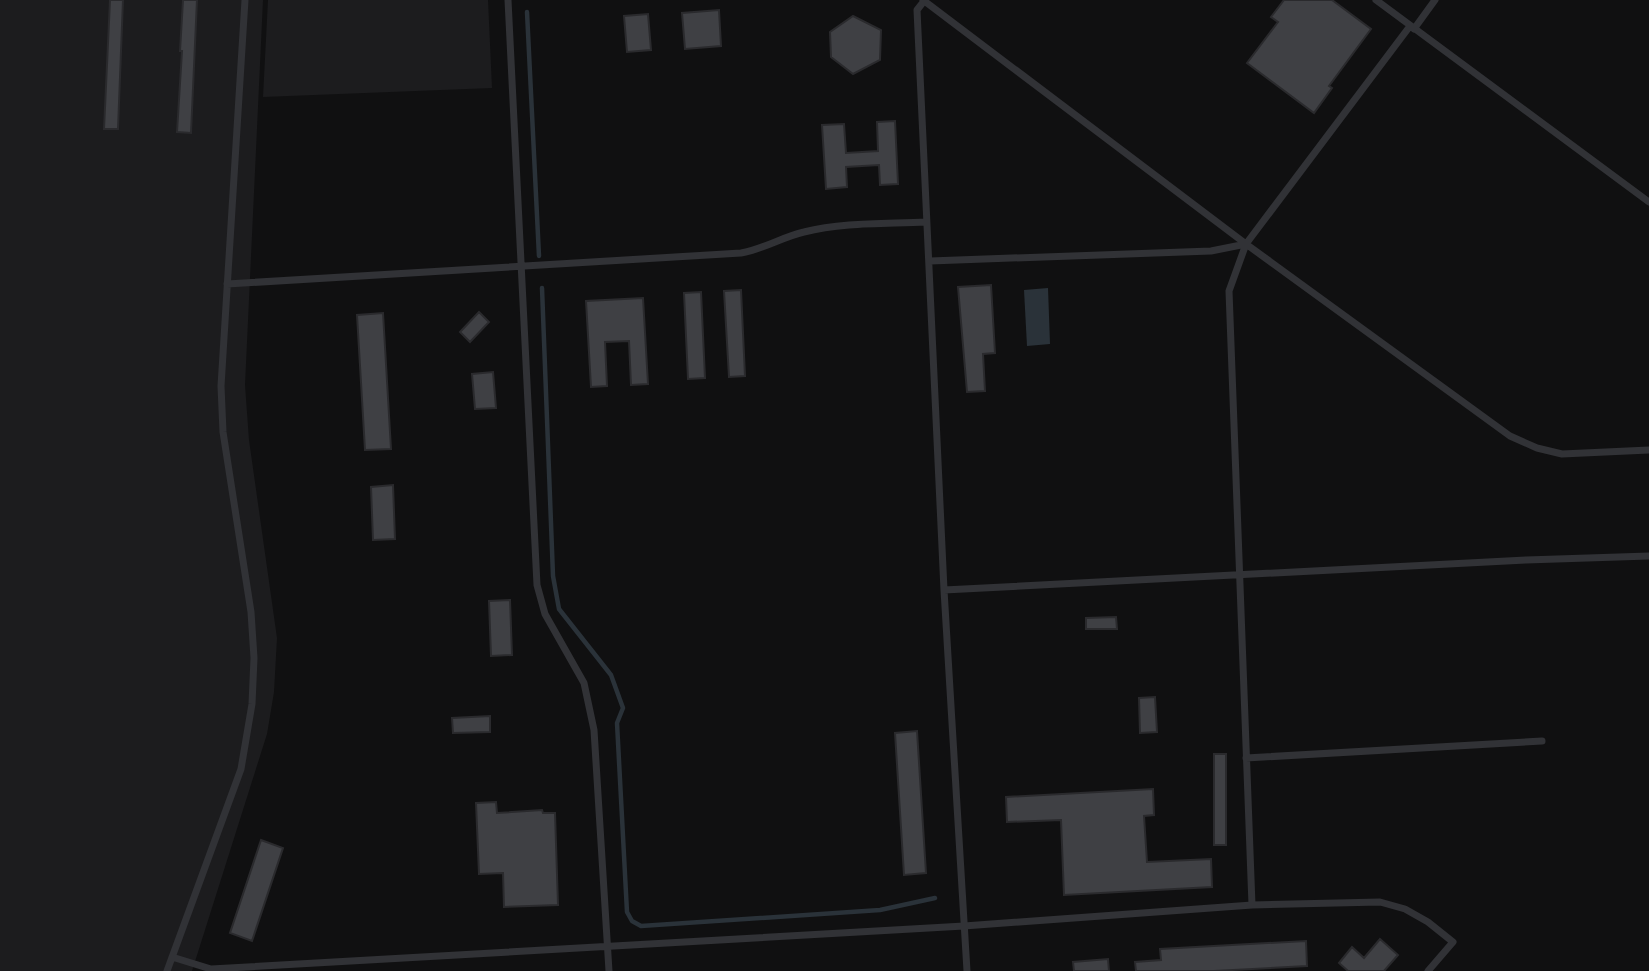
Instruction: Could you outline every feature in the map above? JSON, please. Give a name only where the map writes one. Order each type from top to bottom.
[{"type":"lane","points":[[167,971],[241,769],[252,704],[254,658],[250,612],[223,432],[221,386],[245,0]]},
{"type":"lane","points":[[508,0],[537,585],[545,614],[584,682],[589,702],[594,730],[609,971]]},
{"type":"lane","points":[[967,971],[944,590],[926,222],[918,10],[924,0],[1246,244],[1510,436],[1536,448],[1562,454],[1649,450]]},
{"type":"lane","points":[[1376,0],[1649,202]]},
{"type":"lane","points":[[1252,905],[1229,290],[1246,244],[1435,0]]},
{"type":"lane","points":[[227,284],[741,253],[760,250],[802,232],[829,227],[926,222]]},
{"type":"lane","points":[[930,261],[1211,251],[1246,244]]},
{"type":"lane","points":[[944,590],[1525,559],[1649,556]]},
{"type":"lane","points":[[1246,758],[1542,741]]},
{"type":"lane","points":[[172,957],[211,970],[964,926],[1252,905],[1380,902],[1405,908],[1453,942],[1428,971]]},
{"type":"shaded area","points":[[0,0],[263,0],[245,385],[249,440],[277,638],[274,692],[267,734],[192,971],[0,971]]},
{"type":"shaded area","points":[[268,0],[488,0],[492,88],[263,97]]},
{"type":"shaded area","points":[[1048,288],[1050,344],[1027,346],[1024,290]]},
{"type":"building","points":[[110,0],[123,0],[118,129],[104,129]]},
{"type":"building","points":[[183,0],[197,0],[191,133],[177,132]]},
{"type":"building","points":[[1284,0],[1332,0],[1371,29],[1329,86],[1332,88],[1314,113],[1247,63],[1278,22],[1271,17]]},
{"type":"building","points":[[719,10],[721,46],[685,49],[682,13]]},
{"type":"building","points":[[648,14],[651,50],[627,52],[624,16]]},
{"type":"building","points":[[853,16],[881,30],[880,60],[853,74],[831,57],[830,32]]},
{"type":"building","points":[[895,121],[898,184],[880,185],[879,165],[846,167],[847,187],[826,189],[822,125],[844,124],[846,153],[878,151],[877,122]]},
{"type":"building","points":[[991,285],[995,353],[983,354],[985,391],[967,392],[958,287]]},
{"type":"building","points":[[741,290],[745,376],[729,377],[724,291]]},
{"type":"building","points":[[701,292],[705,378],[688,379],[684,293]]},
{"type":"building","points":[[643,298],[648,384],[631,385],[629,341],[605,342],[607,386],[591,387],[586,301]]},
{"type":"building","points":[[479,312],[489,322],[470,342],[460,332]]},
{"type":"building","points":[[383,313],[391,449],[365,450],[357,315]]},
{"type":"building","points":[[493,372],[496,408],[475,409],[472,374]]},
{"type":"building","points":[[393,485],[395,539],[373,540],[371,487]]},
{"type":"building","points":[[510,600],[512,655],[491,656],[489,601]]},
{"type":"building","points":[[1116,617],[1117,629],[1086,629],[1086,618]]},
{"type":"building","points":[[1155,697],[1157,732],[1140,733],[1139,698]]},
{"type":"building","points":[[490,716],[490,732],[453,733],[452,718]]},
{"type":"building","points":[[917,731],[926,873],[904,875],[895,733]]},
{"type":"building","points":[[1214,754],[1226,754],[1226,845],[1214,845]]},
{"type":"building","points":[[1153,789],[1154,815],[1144,816],[1147,862],[1211,859],[1212,887],[1064,895],[1061,820],[1007,822],[1006,797]]},
{"type":"building","points":[[496,802],[497,813],[542,810],[543,813],[555,813],[558,905],[504,907],[503,873],[479,874],[476,803]]},
{"type":"building","points":[[261,840],[283,848],[252,941],[230,933]]},
{"type":"building","points":[[1380,939],[1398,955],[1384,971],[1348,971],[1339,963],[1352,947],[1364,958]]},
{"type":"building","points":[[1306,941],[1307,966],[1214,971],[1136,971],[1135,962],[1161,960],[1160,949]]},
{"type":"building","points":[[1108,959],[1109,971],[1074,971],[1073,962]]},
{"type":"waterway","points":[[527,12],[539,256]]},
{"type":"waterway","points":[[542,288],[553,576],[559,609],[611,675],[623,708],[617,723],[627,912],[632,921],[641,926],[880,910],[935,898]]}]
